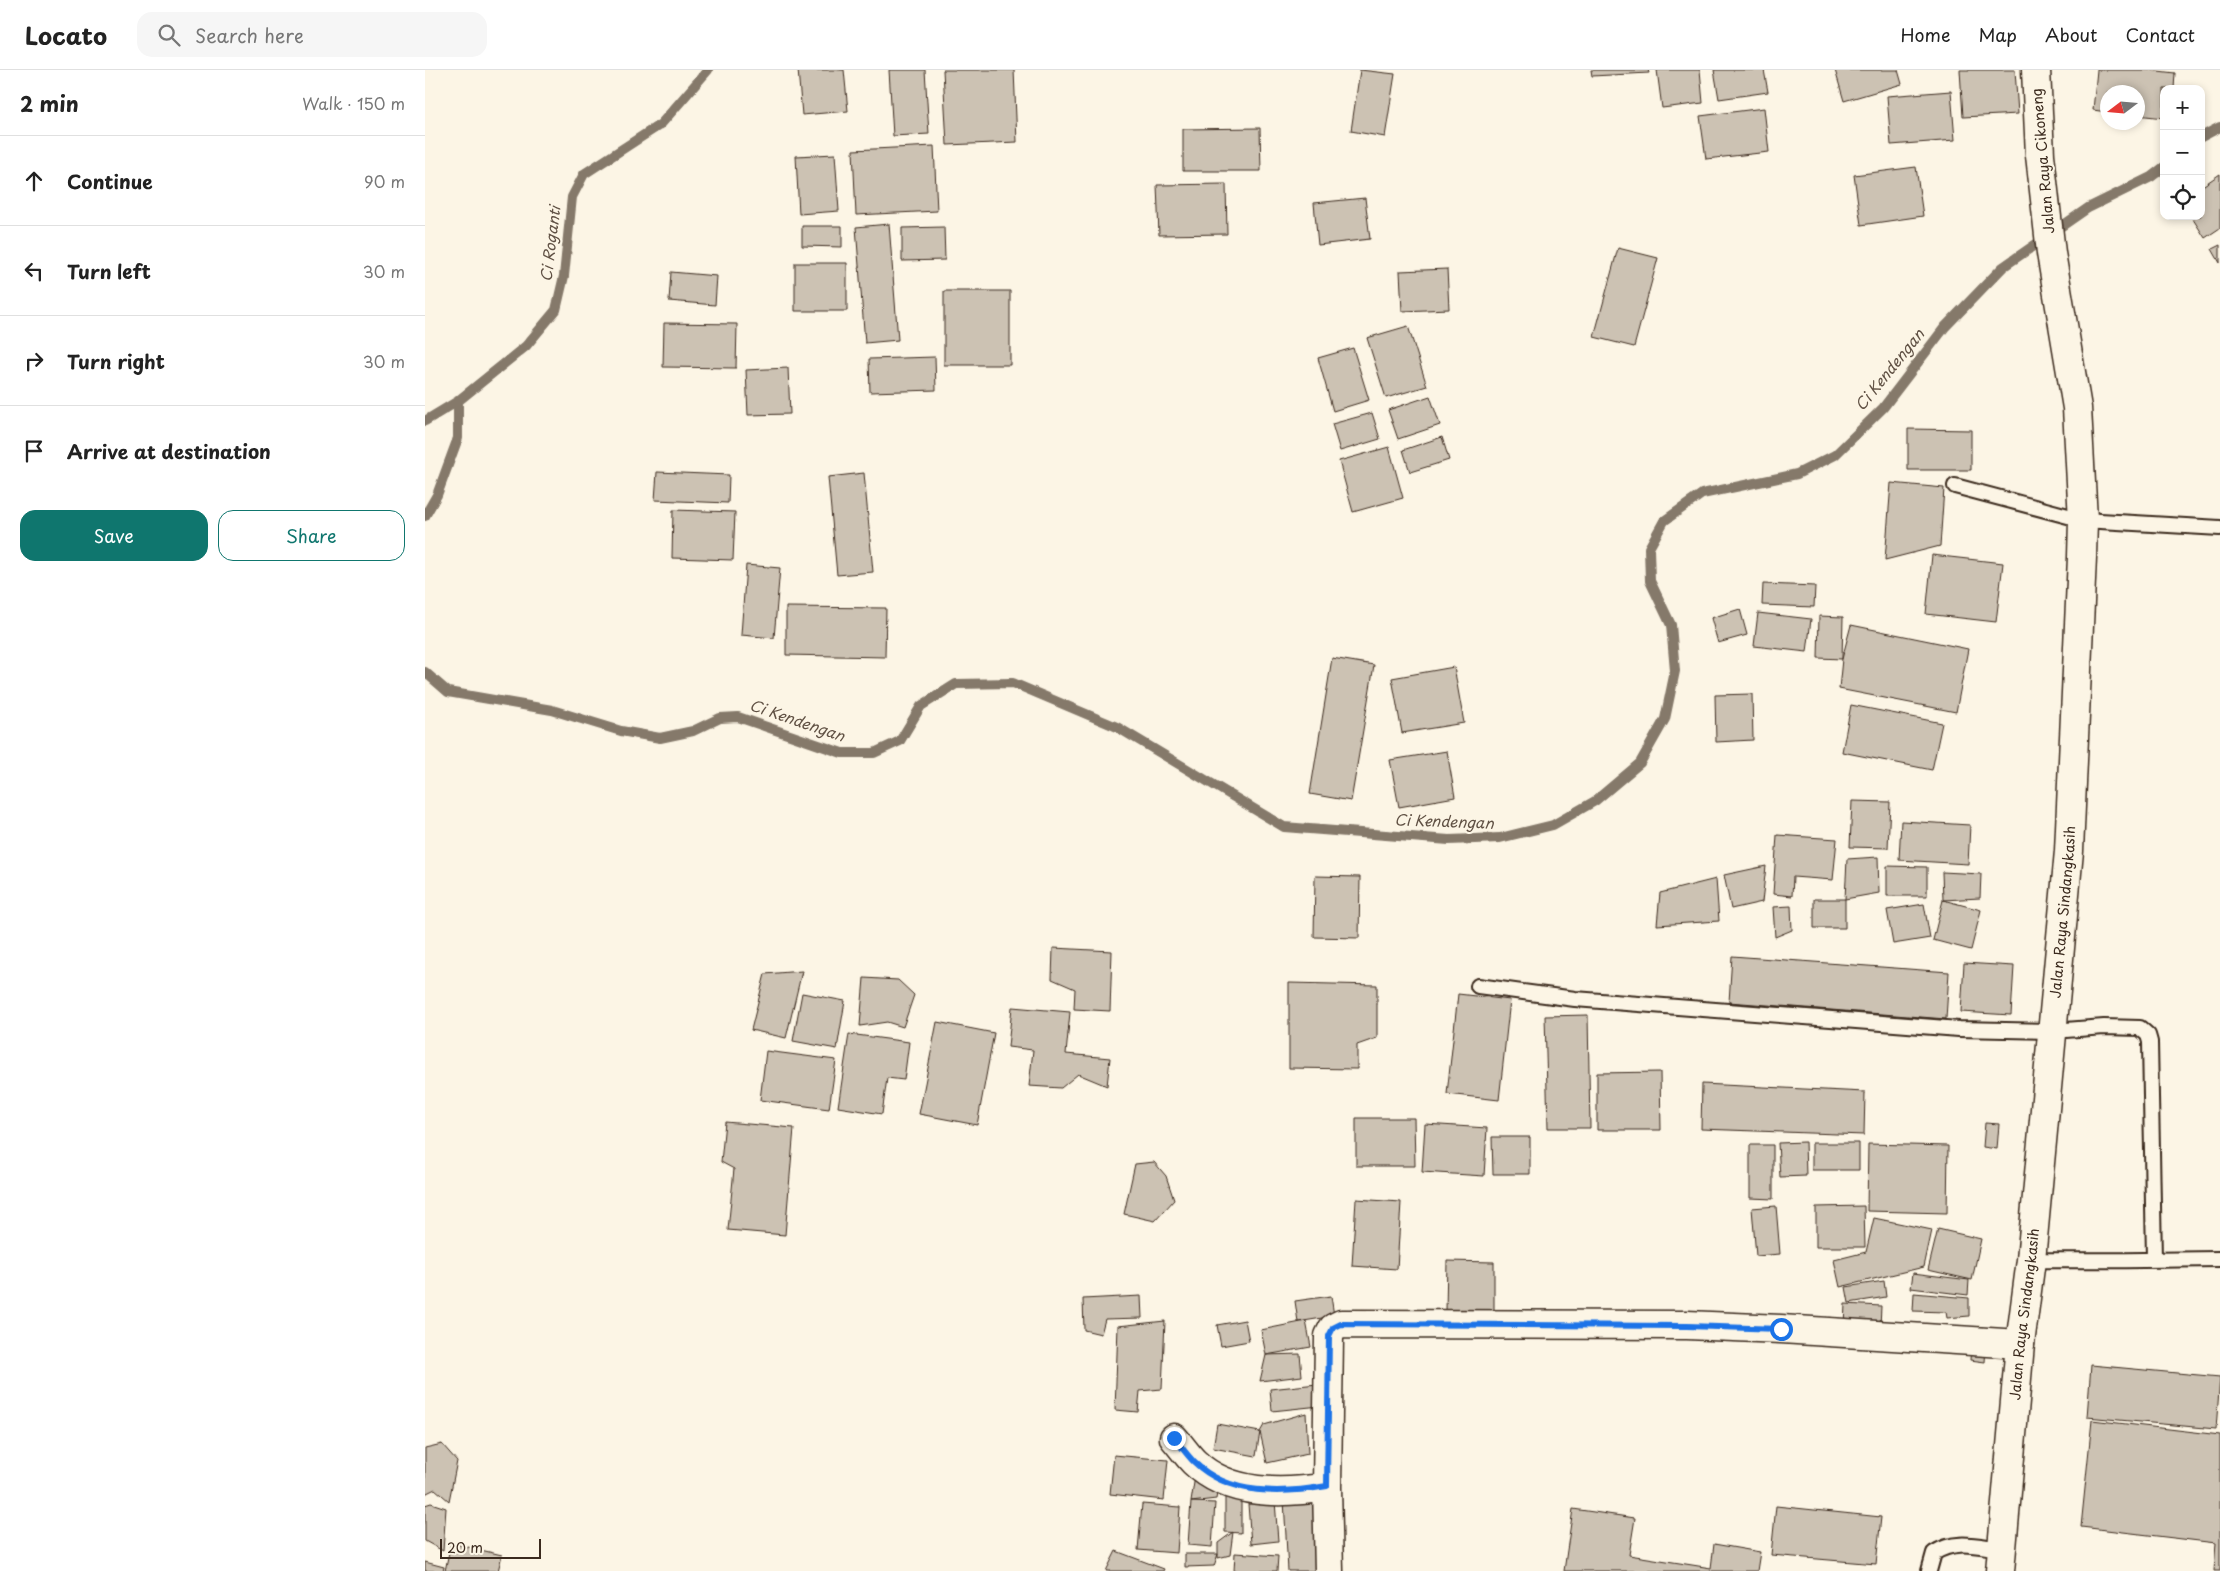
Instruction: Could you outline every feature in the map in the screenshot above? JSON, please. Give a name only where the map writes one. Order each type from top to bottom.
[{"type":"main road","name":"Jalan Raya Cikoneng","points":[[2036,70],[2040,155],[2051,253]]},
{"type":"main road","name":"Jalan Raya Sindangkasih","points":[[2000,1560],[2019,1344],[2031,1260],[2069,851],[2083,520],[2077,408],[2051,253]]},
{"type":"main road","points":[[1329,1571],[1327,1486],[1329,1336],[1333,1328],[1341,1324],[1696,1326],[1791,1329],[2019,1344]]},
{"type":"main road","points":[[1174,1438],[1194,1463],[1215,1478],[1243,1488],[1272,1491],[1327,1486]]},
{"type":"lane","points":[[1955,486],[2083,520],[2220,528]]},
{"type":"lane","points":[[1478,986],[1575,999],[1959,1030],[2053,1031],[2104,1027],[2140,1028],[2148,1035],[2150,1042],[2154,1259]]},
{"type":"lane","points":[[2031,1260],[2220,1259]]},
{"type":"lane","points":[[1929,1571],[1933,1553],[1944,1546],[1960,1544],[2000,1560]]},
{"type":"building","points":[[798,70],[844,70],[848,111],[802,115]]},
{"type":"building","points":[[889,70],[925,70],[929,134],[893,136]]},
{"type":"building","points":[[943,70],[1014,70],[1017,142],[947,145]]},
{"type":"building","points":[[1360,70],[1395,74],[1385,137],[1351,131]]},
{"type":"building","points":[[1591,70],[1648,70],[1649,73],[1592,76]]},
{"type":"building","points":[[1657,70],[1700,70],[1703,103],[1662,108]]},
{"type":"building","points":[[1714,70],[1764,70],[1768,92],[1719,99]]},
{"type":"building","points":[[1835,70],[1898,70],[1902,84],[1844,101]]},
{"type":"building","points":[[1960,70],[2015,70],[2018,114],[1963,117]]},
{"type":"building","points":[[2097,70],[2149,70],[2175,73],[2174,85],[2160,85],[2160,118],[2145,116],[2145,85],[2100,85],[2100,111],[2093,110]]},
{"type":"building","points":[[1951,91],[1955,140],[1891,145],[1887,96]]},
{"type":"building","points":[[1764,108],[1769,152],[1706,159],[1700,116]]},
{"type":"building","points":[[1260,128],[1261,171],[1183,171],[1183,129]]},
{"type":"building","points":[[934,146],[937,211],[856,215],[853,150]]},
{"type":"building","points":[[835,154],[839,211],[799,214],[796,156]]},
{"type":"building","points":[[1916,167],[1923,216],[1861,225],[1854,175]]},
{"type":"building","points":[[2220,174],[2220,228],[2205,238],[2194,220],[2205,220],[2205,184]]},
{"type":"building","points":[[1226,184],[1227,234],[1159,235],[1157,185]]},
{"type":"building","points":[[1365,198],[1370,239],[1318,245],[1314,203]]},
{"type":"building","points":[[889,224],[898,340],[865,343],[856,227]]},
{"type":"building","points":[[802,226],[842,226],[842,247],[802,246]]},
{"type":"building","points":[[944,227],[945,260],[902,261],[902,228]]},
{"type":"building","points":[[2220,245],[2220,263],[2212,249]]},
{"type":"building","points":[[1618,248],[1658,258],[1634,347],[1594,337]]},
{"type":"building","points":[[795,263],[847,263],[847,311],[795,311]]},
{"type":"building","points":[[1447,269],[1449,309],[1402,311],[1400,271]]},
{"type":"building","points":[[671,272],[717,276],[715,305],[669,301]]},
{"type":"building","points":[[944,291],[1010,291],[1010,365],[944,365]]},
{"type":"building","points":[[664,323],[737,324],[736,368],[663,367]]},
{"type":"building","points":[[1408,326],[1427,386],[1386,398],[1367,338]]},
{"type":"building","points":[[1353,348],[1369,400],[1333,411],[1318,358]]},
{"type":"building","points":[[935,357],[936,390],[870,392],[869,359]]},
{"type":"building","points":[[788,368],[790,414],[748,415],[746,370]]},
{"type":"building","points":[[1430,396],[1440,425],[1398,439],[1388,410]]},
{"type":"building","points":[[1372,413],[1380,439],[1340,451],[1332,424]]},
{"type":"building","points":[[1908,429],[1971,430],[1971,470],[1908,470]]},
{"type":"building","points":[[1442,437],[1449,460],[1410,472],[1403,450]]},
{"type":"building","points":[[1389,447],[1403,498],[1353,512],[1339,461]]},
{"type":"building","points":[[657,472],[729,475],[728,503],[655,500]]},
{"type":"building","points":[[864,473],[873,572],[837,575],[828,477]]},
{"type":"building","points":[[1891,483],[1944,488],[1940,546],[1885,560]]},
{"type":"building","points":[[673,510],[735,512],[733,560],[672,558]]},
{"type":"building","points":[[1932,555],[2003,563],[1996,622],[1926,614]]},
{"type":"building","points":[[746,565],[780,568],[774,638],[741,635]]},
{"type":"building","points":[[1763,584],[1815,586],[1814,607],[1762,605]]},
{"type":"building","points":[[786,607],[886,608],[885,657],[786,655]]},
{"type":"building","points":[[1740,609],[1747,635],[1718,643],[1711,618]]},
{"type":"building","points":[[1758,613],[1811,619],[1807,652],[1754,646]]},
{"type":"building","points":[[1819,616],[1843,617],[1842,659],[1818,658]]},
{"type":"building","points":[[1851,625],[1968,649],[1956,712],[1839,689],[1842,659]]},
{"type":"building","points":[[1332,658],[1374,665],[1351,801],[1310,794]]},
{"type":"building","points":[[1454,667],[1464,723],[1402,733],[1392,678]]},
{"type":"building","points":[[1752,694],[1753,740],[1716,742],[1715,695]]},
{"type":"building","points":[[1851,705],[1942,723],[1932,770],[1842,752]]},
{"type":"building","points":[[1447,751],[1455,797],[1399,807],[1390,760]]},
{"type":"building","points":[[1852,801],[1890,802],[1888,848],[1850,847]]},
{"type":"building","points":[[1901,821],[1970,825],[1968,864],[1899,860]]},
{"type":"building","points":[[1777,835],[1837,839],[1833,880],[1793,877],[1792,896],[1773,894]]},
{"type":"building","points":[[1878,857],[1879,893],[1845,899],[1847,859]]},
{"type":"building","points":[[1766,866],[1762,902],[1731,909],[1724,875]]},
{"type":"building","points":[[1887,866],[1927,867],[1927,896],[1887,896]]},
{"type":"building","points":[[1942,872],[1981,874],[1980,898],[1943,900]]},
{"type":"building","points":[[1315,876],[1360,877],[1359,938],[1314,937]]},
{"type":"building","points":[[1716,879],[1719,921],[1657,925],[1660,893]]},
{"type":"building","points":[[1814,899],[1845,899],[1845,928],[1814,928]]},
{"type":"building","points":[[1943,900],[1981,910],[1971,950],[1933,940]]},
{"type":"building","points":[[1924,904],[1930,938],[1893,944],[1887,910]]},
{"type":"building","points":[[1791,906],[1792,930],[1775,937],[1773,907]]},
{"type":"building","points":[[1053,948],[1112,951],[1110,1011],[1074,1009],[1075,989],[1052,979]]},
{"type":"building","points":[[1732,956],[1949,972],[1946,1019],[1729,1002]]},
{"type":"building","points":[[1964,963],[2014,966],[2011,1015],[1961,1012]]},
{"type":"building","points":[[802,971],[786,1038],[751,1030],[765,974]]},
{"type":"building","points":[[864,978],[898,980],[914,995],[903,1027],[887,1022],[860,1026]]},
{"type":"building","points":[[1289,983],[1377,985],[1377,1038],[1357,1045],[1357,1069],[1289,1068]]},
{"type":"building","points":[[802,993],[845,1001],[837,1049],[793,1041]]},
{"type":"building","points":[[1458,994],[1510,1000],[1499,1100],[1447,1094]]},
{"type":"building","points":[[1012,1007],[1070,1012],[1066,1054],[1110,1058],[1107,1086],[1078,1074],[1061,1088],[1029,1086],[1033,1050],[1008,1047]]},
{"type":"building","points":[[1588,1015],[1590,1128],[1548,1128],[1545,1016]]},
{"type":"building","points":[[937,1022],[994,1033],[977,1125],[919,1114]]},
{"type":"building","points":[[849,1034],[909,1042],[904,1080],[887,1078],[882,1114],[838,1107]]},
{"type":"building","points":[[766,1051],[836,1060],[829,1109],[760,1100]]},
{"type":"building","points":[[1660,1072],[1661,1130],[1597,1130],[1597,1073]]},
{"type":"building","points":[[1702,1084],[1865,1092],[1864,1135],[1701,1129]]},
{"type":"building","points":[[1356,1118],[1414,1118],[1415,1166],[1356,1166]]},
{"type":"building","points":[[725,1122],[794,1128],[785,1235],[728,1230],[734,1169],[721,1162]]},
{"type":"building","points":[[1985,1123],[1999,1124],[1997,1149],[1983,1147]]},
{"type":"building","points":[[1425,1124],[1487,1128],[1484,1176],[1422,1172]]},
{"type":"building","points":[[1492,1137],[1530,1137],[1530,1174],[1493,1174]]},
{"type":"building","points":[[1805,1142],[1806,1176],[1780,1177],[1778,1143]]},
{"type":"building","points":[[1812,1143],[1859,1143],[1859,1170],[1812,1170]]},
{"type":"building","points":[[1868,1144],[1948,1146],[1947,1213],[1867,1211]]},
{"type":"building","points":[[1750,1145],[1773,1145],[1773,1199],[1750,1198]]},
{"type":"building","points":[[1154,1162],[1166,1176],[1174,1200],[1155,1221],[1124,1214],[1135,1164]]},
{"type":"building","points":[[1356,1199],[1401,1202],[1397,1269],[1352,1266]]},
{"type":"building","points":[[1776,1206],[1780,1254],[1756,1256],[1752,1208]]},
{"type":"building","points":[[1864,1206],[1865,1247],[1816,1247],[1816,1207]]},
{"type":"building","points":[[1874,1218],[1932,1230],[1924,1267],[1840,1287],[1834,1260],[1866,1252]]},
{"type":"building","points":[[1938,1229],[1981,1239],[1972,1280],[1928,1270]]},
{"type":"building","points":[[1447,1261],[1494,1262],[1494,1312],[1446,1311]]},
{"type":"building","points":[[1913,1273],[1969,1280],[1968,1295],[1911,1288]]},
{"type":"building","points":[[1884,1281],[1886,1297],[1849,1303],[1846,1287]]},
{"type":"building","points":[[1914,1293],[1969,1298],[1969,1316],[1947,1318],[1946,1312],[1913,1311]]},
{"type":"building","points":[[1141,1296],[1142,1318],[1105,1319],[1101,1334],[1084,1330],[1083,1299]]},
{"type":"building","points":[[1331,1296],[1334,1316],[1298,1322],[1295,1301]]},
{"type":"building","points":[[1845,1304],[1881,1306],[1880,1327],[1844,1326]]},
{"type":"building","points":[[1245,1320],[1249,1341],[1221,1346],[1217,1325]]},
{"type":"building","points":[[1165,1321],[1162,1389],[1140,1391],[1138,1412],[1115,1410],[1118,1326]]},
{"type":"building","points":[[1306,1321],[1311,1347],[1266,1355],[1261,1330]]},
{"type":"building","points":[[1971,1345],[1986,1347],[1985,1362],[1970,1360]]},
{"type":"building","points":[[1300,1354],[1302,1376],[1260,1381],[1266,1355]]},
{"type":"building","points":[[2091,1365],[2220,1377],[2216,1429],[2087,1417]]},
{"type":"building","points":[[1317,1384],[1320,1406],[1272,1411],[1270,1389]]},
{"type":"building","points":[[1306,1413],[1308,1454],[1267,1463],[1260,1432],[1264,1425]]},
{"type":"building","points":[[2092,1420],[2220,1435],[2220,1571],[2214,1571],[2216,1543],[2081,1527]]},
{"type":"building","points":[[1217,1424],[1260,1432],[1256,1456],[1213,1448]]},
{"type":"building","points":[[442,1444],[457,1461],[449,1501],[435,1489],[425,1494],[425,1448]]},
{"type":"building","points":[[1114,1455],[1168,1460],[1164,1500],[1110,1494]]},
{"type":"building","points":[[1195,1476],[1219,1481],[1216,1499],[1191,1502]]},
{"type":"building","points":[[1225,1492],[1241,1492],[1241,1533],[1225,1532]]},
{"type":"building","points":[[1319,1498],[1323,1571],[1288,1571],[1284,1500]]},
{"type":"building","points":[[1275,1501],[1278,1541],[1251,1544],[1248,1504]]},
{"type":"building","points":[[1191,1502],[1215,1503],[1212,1547],[1188,1545]]},
{"type":"building","points":[[431,1503],[446,1508],[443,1551],[425,1541],[425,1505]]},
{"type":"building","points":[[1142,1504],[1180,1507],[1177,1553],[1138,1550]]},
{"type":"building","points":[[1776,1506],[1881,1517],[1876,1564],[1771,1555]]},
{"type":"building","points":[[1573,1509],[1635,1518],[1629,1555],[1711,1568],[1714,1544],[1760,1552],[1757,1571],[1564,1571]]},
{"type":"building","points":[[1233,1532],[1230,1555],[1218,1558],[1218,1543]]},
{"type":"building","points":[[451,1543],[502,1555],[498,1571],[445,1571]]},
{"type":"building","points":[[1116,1551],[1164,1569],[1163,1571],[1106,1571]]},
{"type":"building","points":[[1235,1553],[1278,1556],[1277,1571],[1234,1571]]},
{"type":"building","points":[[1185,1554],[1218,1554],[1214,1566],[1185,1567]]},
{"type":"building","points":[[425,1562],[444,1567],[443,1571],[425,1571]]},
{"type":"waterway","name":"Ci Roganti","points":[[425,421],[458,401],[526,346],[556,310],[564,276],[572,197],[584,174],[661,124],[708,70]]},
{"type":"waterway","name":"Ci Kendengan","points":[[2205,135],[2220,127]]},
{"type":"waterway","name":"Ci Kendengan","points":[[425,672],[448,692],[552,710],[621,731],[660,738],[693,731],[720,718],[738,717],[842,753],[874,753],[900,741],[921,706],[956,684],[1013,683],[1117,727],[1284,827],[1449,840],[1500,838],[1553,825],[1595,801],[1640,763],[1665,719],[1675,671],[1671,625],[1650,581],[1649,548],[1664,521],[1702,494],[1797,474],[1835,455],[1883,408],[1945,327],[2003,267],[2088,208],[2151,177],[2160,170]]},
{"type":"waterway","name":"Ci Kendengan","points":[[425,516],[437,495],[458,438],[458,401]]},
{"type":"route","points":[[1174,1438],[1194,1463],[1215,1478],[1243,1488],[1285,1491],[1327,1486],[1329,1464],[1329,1336],[1333,1328],[1341,1324],[1687,1326],[1781,1329]]}]
